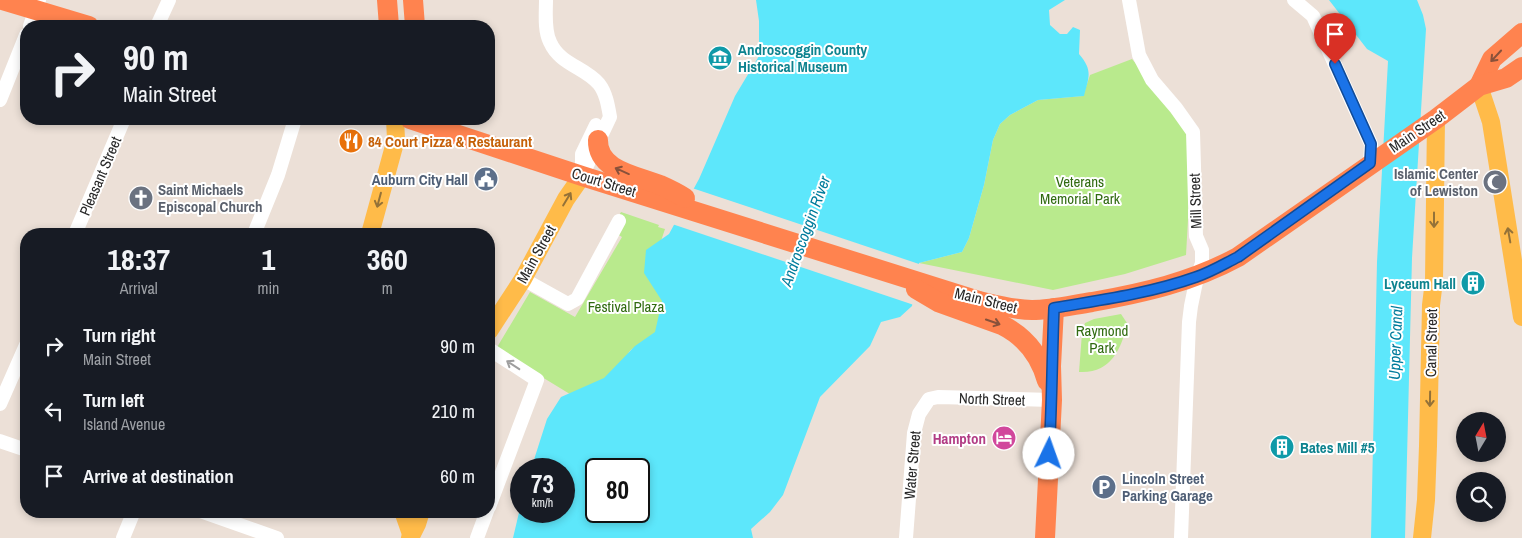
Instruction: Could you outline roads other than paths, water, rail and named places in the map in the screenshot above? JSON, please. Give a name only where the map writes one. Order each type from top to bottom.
[{"type":"highway","points":[[2,0],[35,12],[66,20]]},
{"type":"highway","points":[[387,0],[389,20]]},
{"type":"highway","points":[[413,0],[415,20]]},
{"type":"highway","name":"Main Street","points":[[1479,86],[1492,59],[1522,33]]},
{"type":"highway","name":"Main Street","points":[[798,243],[896,275],[949,299],[1020,309],[1054,308],[1168,286],[1197,277],[1238,257],[1479,86],[1506,78],[1522,67]]},
{"type":"highway","name":"Court Street","points":[[429,125],[582,176],[660,192],[715,217],[798,243]]},
{"type":"highway","points":[[453,125],[466,137]]},
{"type":"highway","points":[[598,140],[601,155],[613,167],[660,192]]},
{"type":"highway","points":[[949,299],[1002,325],[1025,340],[1041,364],[1052,400]]},
{"type":"highway","points":[[1045,538],[1052,400],[1051,366],[1054,308]]},
{"type":"main road","points":[[1479,86],[1490,122],[1522,317]]},
{"type":"main road","name":"Canal Street","points":[[1422,538],[1426,500],[1431,305],[1434,281],[1429,123]]},
{"type":"main road","points":[[372,228],[396,139],[396,125]]},
{"type":"main road","name":"Main Street","points":[[495,322],[523,279],[566,199],[582,176]]},
{"type":"main road","points":[[405,518],[411,536]]},
{"type":"main road","points":[[411,536],[419,518]]},
{"type":"street","points":[[160,20],[169,0]]},
{"type":"street","points":[[546,0],[549,42],[563,59],[593,78],[600,85],[606,96],[610,116],[582,176]]},
{"type":"street","name":"Mill Street","points":[[1129,0],[1139,55],[1152,80],[1176,108],[1193,132],[1196,236],[1202,250],[1202,264],[1197,277],[1189,322],[1181,538]]},
{"type":"street","points":[[1294,0],[1313,16],[1371,144],[1374,160]]},
{"type":"street","points":[[0,100],[20,50]]},
{"type":"street","points":[[582,176],[582,154],[602,112],[608,106]]},
{"type":"street","name":"Pleasant Street","points":[[78,228],[121,125]]},
{"type":"street","points":[[256,228],[278,175],[293,125]]},
{"type":"street","points":[[523,279],[568,304],[577,299],[619,221]]},
{"type":"street","points":[[495,353],[537,380],[495,491]]},
{"type":"street","points":[[0,404],[20,359]]},
{"type":"street","name":"North Street","points":[[932,397],[1052,400]]},
{"type":"street","name":"Water Street","points":[[906,538],[914,431],[924,404],[932,397]]},
{"type":"street","points":[[0,441],[20,448]]},
{"type":"street","points":[[123,538],[131,518]]},
{"type":"street","points":[[220,518],[277,538]]},
{"type":"street","points":[[477,538],[484,518]]},
{"type":"water","name":"Androscoggin River","points":[[756,0],[1065,0],[1049,10],[1050,25],[1060,34],[1067,34],[1073,27],[1080,30],[1079,54],[1089,74],[1084,96],[1038,100],[1010,115],[1000,124],[993,140],[984,185],[969,238],[962,252],[919,263],[912,306],[900,317],[881,322],[870,346],[820,397],[783,495],[770,512],[751,529],[753,538],[513,538],[517,523],[575,523],[575,458],[535,458],[547,419],[561,397],[604,378],[635,346],[655,332],[662,301],[644,273],[646,250],[669,234],[699,179],[735,96],[759,56],[759,21]]},
{"type":"water","name":"Upper Canal","points":[[1329,0],[1417,0],[1426,29],[1412,258],[1405,538],[1371,538],[1377,262],[1388,61],[1367,49]]},
{"type":"place","name":"Androscoggin County Historical Museum","points":[[720,58]]},
{"type":"place","name":"84 Court Pizza & Restaurant","points":[[351,141]]},
{"type":"place","name":"Auburn City Hall","points":[[486,179]]},
{"type":"place","name":"Islamic Center of Lewiston","points":[[1495,182]]},
{"type":"place","name":"Saint Michaels Episcopal Church","points":[[141,198]]},
{"type":"place","name":"Lyceum Hall","points":[[1473,283]]},
{"type":"place","name":"Hampton","points":[[1004,438]]},
{"type":"place","name":"Bates Mill #5","points":[[1282,447]]},
{"type":"place","name":"Lincoln Street Parking Garage","points":[[1104,487]]},
{"type":"park label","name":"Veterans Memorial Park","points":[[1080,190]]},
{"type":"park label","name":"Festival Plaza","points":[[626,306]]},
{"type":"park label","name":"Raymond Park","points":[[1102,338]]}]
